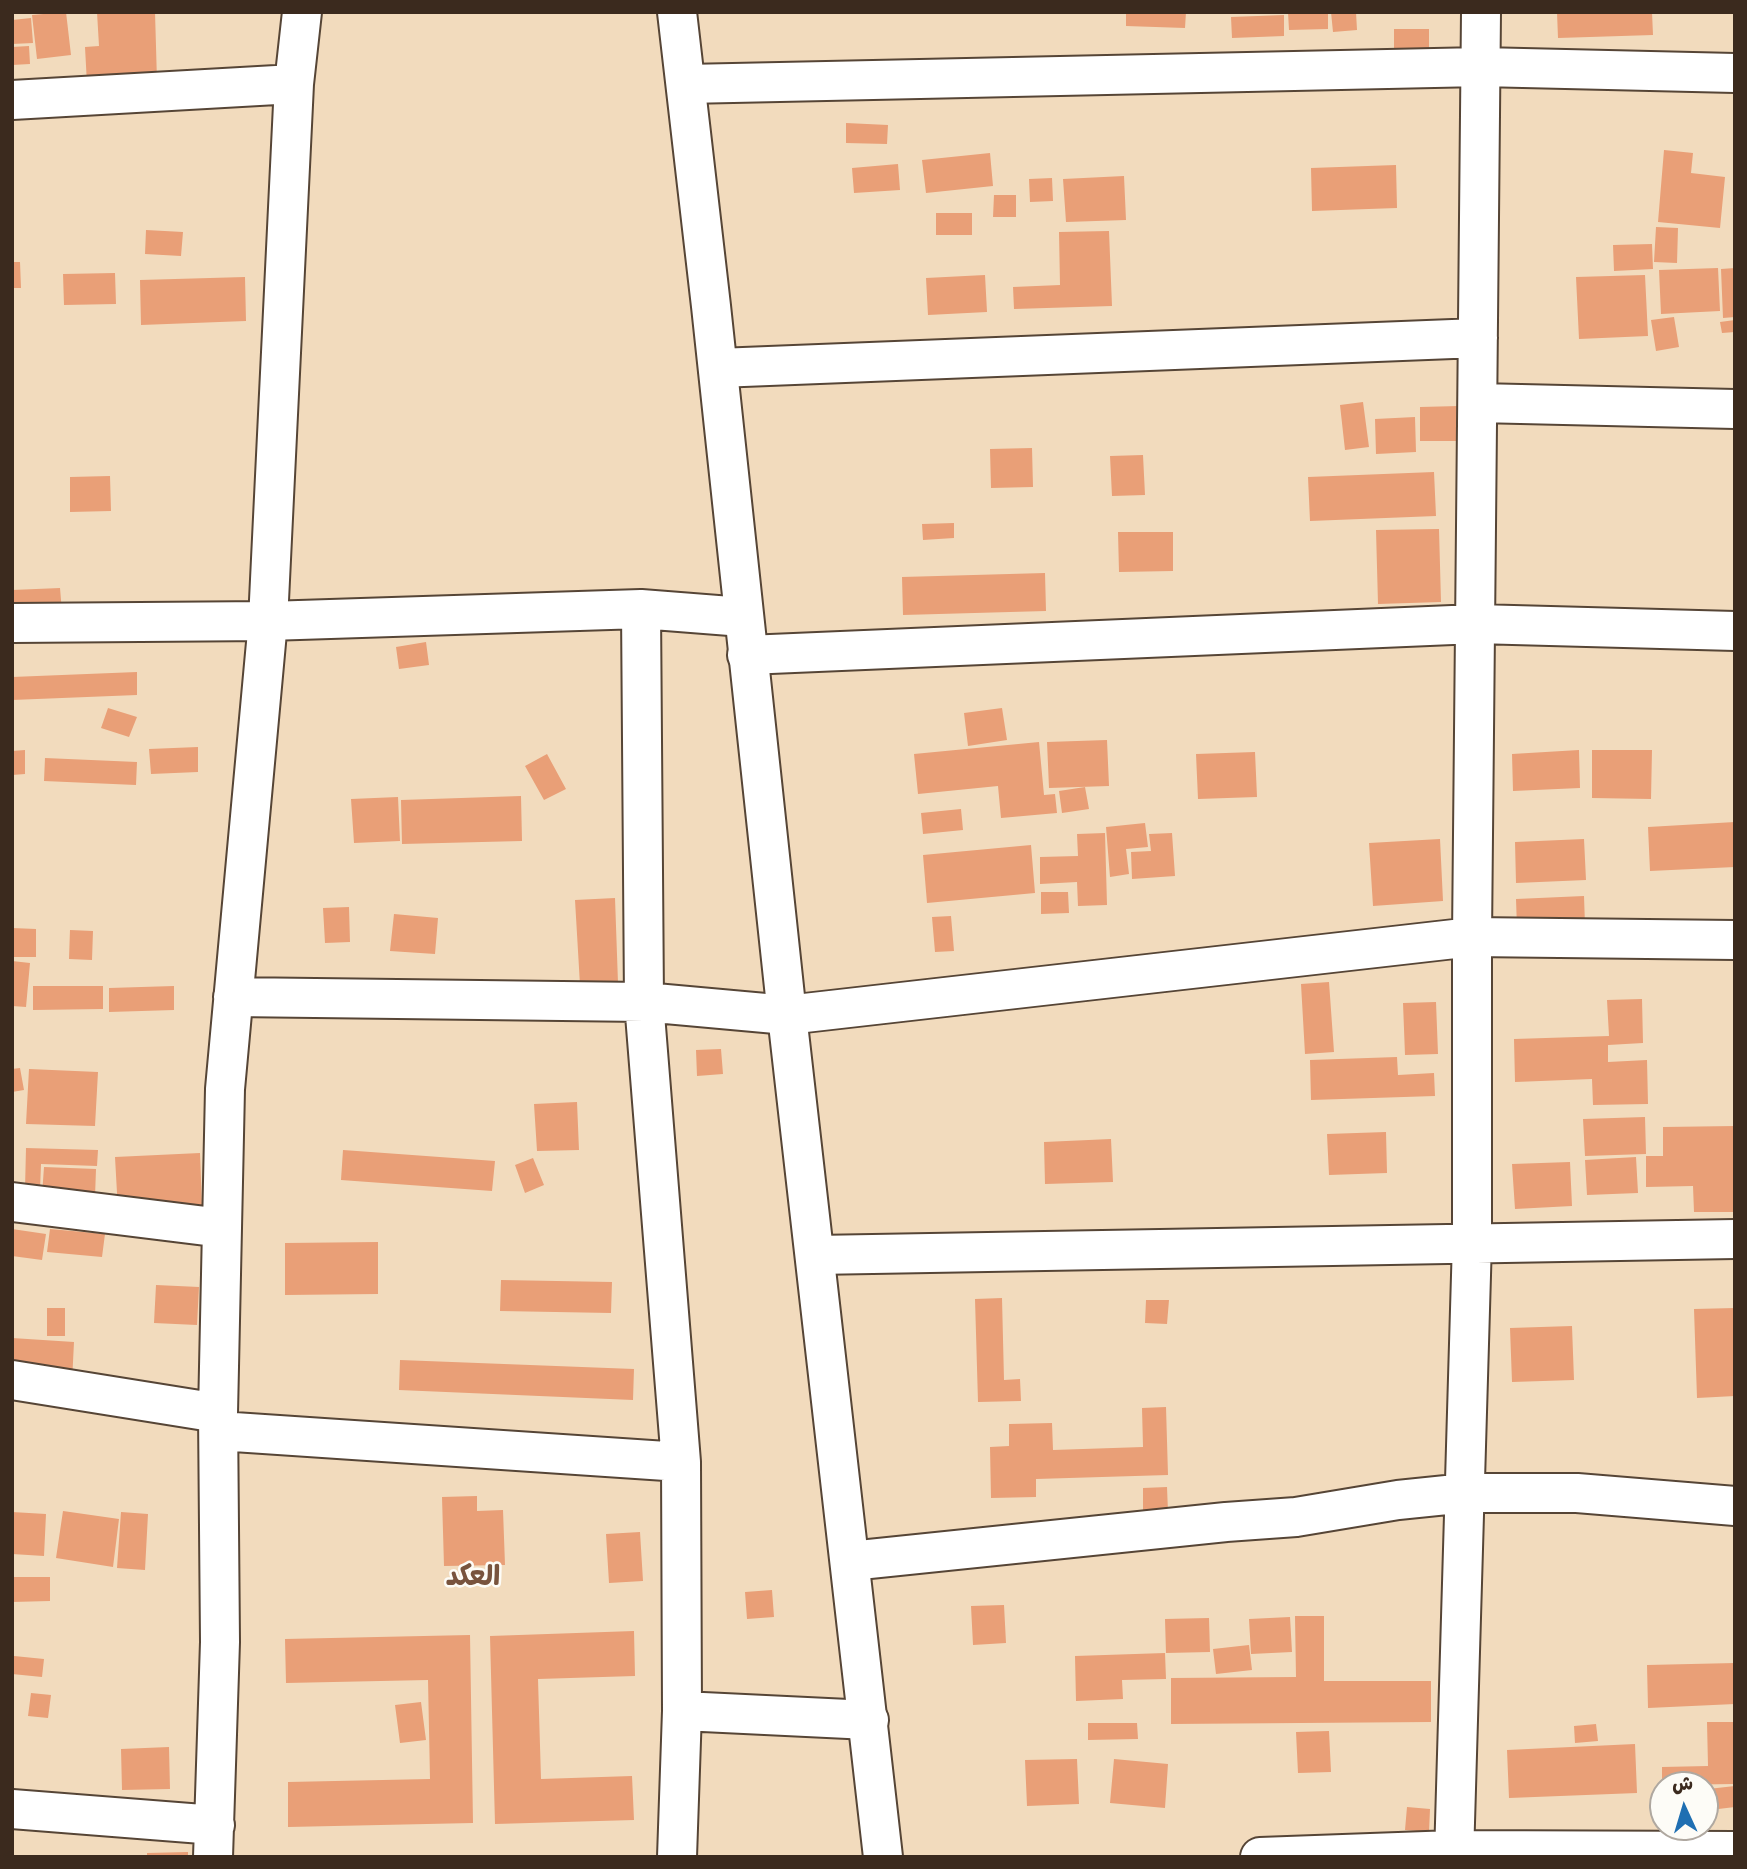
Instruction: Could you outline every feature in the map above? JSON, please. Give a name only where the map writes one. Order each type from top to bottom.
[{"type":"street","points":[[12,1809],[218,1848],[218,1422],[225,1089],[268,621],[294,84],[302,12]]},
{"type":"street","points":[[677,12],[883,1857]]},
{"type":"street","points":[[1454,1854],[1472,1241],[1472,937],[1481,12]]},
{"type":"street","points":[[685,84],[1481,67],[1735,73]]},
{"type":"street","points":[[12,100],[294,84]]},
{"type":"street","points":[[718,368],[1478,338]]},
{"type":"street","points":[[1478,403],[1735,409]]},
{"type":"street","points":[[641,609],[644,1002],[681,1462],[682,1711],[677,1857]]},
{"type":"street","points":[[12,623],[268,621],[641,609],[743,617]]},
{"type":"street","points":[[747,655],[1476,624],[1735,631]]},
{"type":"street","points":[[233,997],[644,1002],[787,1015],[1472,937],[1735,940]]},
{"type":"street","points":[[12,1202],[222,1228]]},
{"type":"street","points":[[815,1255],[1472,1241],[1735,1239]]},
{"type":"street","points":[[12,1380],[218,1422],[681,1462]]},
{"type":"street","points":[[850,1562],[1212,1523],[1296,1517],[1398,1500],[1466,1493],[1577,1493],[1735,1506]]},
{"type":"street","points":[[682,1711],[869,1720]]},
{"type":"street","points":[[1260,1857],[1735,1851]]},
{"type":"building","points":[[66,12],[71,55],[37,59],[32,15]]},
{"type":"building","points":[[97,12],[155,12],[157,81],[87,84],[85,47],[99,46]]},
{"type":"building","points":[[1126,12],[1186,12],[1185,28],[1126,26]]},
{"type":"building","points":[[1288,12],[1328,12],[1328,29],[1289,30]]},
{"type":"building","points":[[1331,12],[1356,12],[1357,30],[1333,32]]},
{"type":"building","points":[[1557,12],[1652,12],[1653,35],[1558,38]]},
{"type":"building","points":[[1284,15],[1284,36],[1232,38],[1231,17]]},
{"type":"building","points":[[31,18],[33,43],[12,44],[12,20]]},
{"type":"building","points":[[1394,29],[1429,29],[1429,54],[1394,53]]},
{"type":"building","points":[[29,46],[30,64],[12,65],[12,47]]},
{"type":"building","points":[[846,123],[888,125],[887,144],[846,143]]},
{"type":"building","points":[[1664,150],[1693,153],[1691,173],[1725,177],[1720,228],[1658,222]]},
{"type":"building","points":[[990,153],[993,186],[926,193],[922,160]]},
{"type":"building","points":[[898,164],[900,190],[854,193],[852,168]]},
{"type":"building","points":[[1396,165],[1397,208],[1312,211],[1311,168]]},
{"type":"building","points":[[1124,176],[1126,220],[1066,222],[1063,179]]},
{"type":"building","points":[[1052,178],[1053,201],[1030,202],[1029,179]]},
{"type":"building","points":[[994,195],[1016,195],[1016,217],[993,217]]},
{"type":"building","points":[[936,213],[972,213],[972,235],[936,235]]},
{"type":"building","points":[[1656,227],[1678,228],[1677,263],[1654,262]]},
{"type":"building","points":[[146,230],[183,232],[181,256],[145,254]]},
{"type":"building","points":[[1109,231],[1112,306],[1014,309],[1013,287],[1060,285],[1059,232]]},
{"type":"building","points":[[1652,244],[1653,269],[1614,271],[1613,245]]},
{"type":"building","points":[[12,262],[20,262],[21,288],[12,288]]},
{"type":"building","points":[[1718,268],[1720,311],[1661,314],[1659,270]]},
{"type":"building","points":[[1735,268],[1735,317],[1723,318],[1721,269]]},
{"type":"building","points":[[115,273],[116,304],[64,305],[63,274]]},
{"type":"building","points":[[985,275],[987,312],[928,315],[926,278]]},
{"type":"building","points":[[1645,275],[1648,336],[1579,339],[1576,277]]},
{"type":"building","points":[[245,277],[246,321],[141,325],[140,280]]},
{"type":"building","points":[[1674,317],[1679,347],[1656,351],[1651,320]]},
{"type":"building","points":[[1735,320],[1735,332],[1722,333],[1720,322]]},
{"type":"building","points":[[1363,402],[1369,447],[1345,450],[1340,405]]},
{"type":"building","points":[[1459,406],[1459,441],[1420,441],[1420,407]]},
{"type":"building","points":[[1415,417],[1416,452],[1376,454],[1375,419]]},
{"type":"building","points":[[1032,448],[1033,487],[991,488],[990,449]]},
{"type":"building","points":[[1143,455],[1145,495],[1112,496],[1110,456]]},
{"type":"building","points":[[1434,472],[1436,516],[1310,521],[1308,477]]},
{"type":"building","points":[[110,476],[111,511],[70,512],[70,477]]},
{"type":"building","points":[[954,523],[954,538],[923,540],[922,524]]},
{"type":"building","points":[[1439,529],[1441,602],[1378,604],[1376,530]]},
{"type":"building","points":[[1118,532],[1173,532],[1173,571],[1119,572]]},
{"type":"building","points":[[1045,573],[1046,611],[903,615],[902,577]]},
{"type":"building","points":[[60,588],[62,612],[12,615],[12,590]]},
{"type":"building","points":[[426,642],[429,665],[399,669],[396,647]]},
{"type":"building","points":[[137,672],[137,695],[12,700],[12,677]]},
{"type":"building","points":[[108,708],[137,717],[129,737],[101,728]]},
{"type":"building","points":[[1002,708],[1007,740],[968,746],[964,713]]},
{"type":"building","points":[[1107,740],[1109,786],[1049,788],[1047,742]]},
{"type":"building","points":[[1039,742],[1044,795],[1055,794],[1057,813],[1001,818],[998,786],[918,794],[914,754]]},
{"type":"building","points":[[198,747],[198,772],[151,774],[149,749]]},
{"type":"building","points":[[25,750],[25,774],[12,775],[12,751]]},
{"type":"building","points":[[1579,750],[1580,788],[1513,791],[1512,754]]},
{"type":"building","points":[[1592,750],[1652,750],[1651,799],[1592,798]]},
{"type":"building","points":[[1255,752],[1257,797],[1198,799],[1196,754]]},
{"type":"building","points":[[547,754],[566,789],[544,800],[525,766]]},
{"type":"building","points":[[45,758],[137,762],[136,785],[44,781]]},
{"type":"building","points":[[1085,787],[1089,809],[1062,813],[1059,791]]},
{"type":"building","points":[[521,796],[522,841],[402,844],[401,800]]},
{"type":"building","points":[[398,797],[400,841],[354,843],[351,799]]},
{"type":"building","points":[[961,809],[963,830],[923,834],[921,813]]},
{"type":"building","points":[[1735,822],[1735,867],[1650,871],[1648,827]]},
{"type":"building","points":[[1145,823],[1148,847],[1126,849],[1129,874],[1110,877],[1106,827]]},
{"type":"building","points":[[1105,833],[1107,905],[1078,906],[1077,882],[1040,884],[1040,857],[1078,856],[1077,834]]},
{"type":"building","points":[[1172,833],[1175,876],[1132,879],[1131,852],[1151,851],[1149,834]]},
{"type":"building","points":[[1440,839],[1443,901],[1373,906],[1369,843]]},
{"type":"building","points":[[1584,839],[1586,880],[1516,883],[1515,842]]},
{"type":"building","points":[[1031,845],[1035,893],[927,903],[923,855]]},
{"type":"building","points":[[1041,892],[1068,892],[1069,913],[1041,914]]},
{"type":"building","points":[[1584,896],[1585,925],[1517,928],[1516,899]]},
{"type":"building","points":[[615,898],[618,983],[580,985],[575,900]]},
{"type":"building","points":[[349,907],[350,942],[325,943],[323,908]]},
{"type":"building","points":[[394,914],[438,918],[435,954],[390,951]]},
{"type":"building","points":[[951,916],[954,951],[935,952],[932,917]]},
{"type":"building","points":[[12,928],[36,929],[36,957],[12,957]]},
{"type":"building","points":[[70,930],[93,931],[92,960],[69,959]]},
{"type":"building","points":[[12,961],[30,963],[26,1007],[12,1006]]},
{"type":"building","points":[[1329,982],[1334,1052],[1305,1054],[1301,984]]},
{"type":"building","points":[[33,986],[103,986],[103,1009],[33,1010]]},
{"type":"building","points":[[174,986],[174,1010],[109,1012],[109,988]]},
{"type":"building","points":[[1642,999],[1643,1043],[1608,1045],[1608,1062],[1647,1060],[1648,1104],[1593,1105],[1592,1079],[1515,1082],[1514,1039],[1609,1036],[1607,1000]]},
{"type":"building","points":[[1436,1002],[1438,1054],[1405,1055],[1403,1003]]},
{"type":"building","points":[[721,1049],[723,1074],[697,1076],[696,1050]]},
{"type":"building","points":[[1397,1057],[1398,1075],[1434,1073],[1435,1096],[1311,1100],[1310,1060]]},
{"type":"building","points":[[20,1068],[24,1090],[12,1092],[12,1069]]},
{"type":"building","points":[[29,1069],[98,1072],[95,1126],[26,1124]]},
{"type":"building","points":[[577,1102],[579,1150],[537,1151],[534,1104]]},
{"type":"building","points":[[1645,1117],[1646,1154],[1585,1156],[1583,1119]]},
{"type":"building","points":[[1735,1126],[1733,1212],[1694,1212],[1693,1186],[1646,1187],[1646,1156],[1663,1156],[1663,1127]]},
{"type":"building","points":[[1386,1132],[1387,1173],[1329,1175],[1327,1134]]},
{"type":"building","points":[[1111,1139],[1113,1182],[1045,1184],[1044,1142]]},
{"type":"building","points":[[26,1148],[98,1150],[97,1166],[41,1164],[40,1190],[25,1189]]},
{"type":"building","points":[[343,1150],[495,1161],[492,1191],[341,1180]]},
{"type":"building","points":[[200,1153],[202,1207],[118,1211],[115,1157]]},
{"type":"building","points":[[1636,1157],[1638,1193],[1587,1195],[1585,1160]]},
{"type":"building","points":[[533,1158],[544,1185],[525,1193],[515,1165]]},
{"type":"building","points":[[1570,1162],[1572,1206],[1515,1209],[1512,1164]]},
{"type":"building","points":[[44,1167],[96,1169],[95,1197],[42,1195]]},
{"type":"building","points":[[12,1229],[46,1234],[42,1260],[12,1256]]},
{"type":"building","points":[[50,1229],[105,1234],[102,1257],[47,1252]]},
{"type":"building","points":[[378,1242],[378,1294],[285,1295],[285,1243]]},
{"type":"building","points":[[501,1280],[612,1282],[611,1313],[500,1311]]},
{"type":"building","points":[[156,1285],[199,1287],[197,1325],[154,1323]]},
{"type":"building","points":[[1002,1298],[1004,1380],[1020,1379],[1021,1401],[978,1402],[975,1299]]},
{"type":"building","points":[[1146,1300],[1169,1300],[1167,1324],[1145,1323]]},
{"type":"building","points":[[47,1308],[65,1308],[65,1336],[47,1336]]},
{"type":"building","points":[[1735,1308],[1735,1396],[1697,1398],[1694,1309]]},
{"type":"building","points":[[1572,1326],[1574,1380],[1512,1382],[1510,1328]]},
{"type":"building","points":[[12,1338],[74,1342],[72,1382],[12,1379]]},
{"type":"building","points":[[400,1360],[634,1369],[633,1400],[399,1390]]},
{"type":"building","points":[[1166,1407],[1168,1475],[1036,1479],[1036,1497],[991,1498],[990,1447],[1009,1446],[1009,1424],[1052,1423],[1053,1450],[1143,1447],[1142,1408]]},
{"type":"building","points":[[1167,1487],[1168,1512],[1143,1513],[1143,1488]]},
{"type":"building","points":[[477,1496],[477,1511],[503,1510],[505,1565],[444,1566],[442,1497]]},
{"type":"building","points":[[63,1511],[119,1519],[113,1567],[56,1558]]},
{"type":"building","points":[[12,1512],[46,1514],[44,1556],[12,1554]]},
{"type":"building","points":[[121,1512],[148,1514],[145,1570],[117,1568]]},
{"type":"building","points":[[640,1532],[643,1581],[609,1583],[606,1534]]},
{"type":"building","points":[[12,1577],[50,1577],[50,1601],[12,1602]]},
{"type":"building","points":[[772,1590],[774,1617],[747,1619],[745,1592]]},
{"type":"building","points":[[1004,1605],[1006,1643],[973,1645],[971,1606]]},
{"type":"building","points":[[1295,1616],[1324,1616],[1324,1681],[1431,1681],[1431,1722],[1171,1724],[1171,1678],[1296,1677]]},
{"type":"building","points":[[1290,1617],[1292,1652],[1251,1654],[1249,1619]]},
{"type":"building","points":[[1209,1618],[1210,1652],[1166,1653],[1165,1619]]},
{"type":"building","points":[[634,1631],[635,1676],[538,1679],[541,1779],[632,1776],[634,1820],[495,1824],[490,1636]]},
{"type":"building","points":[[470,1635],[473,1823],[288,1827],[288,1782],[430,1779],[428,1680],[286,1683],[285,1639]]},
{"type":"building","points":[[1249,1645],[1252,1670],[1216,1674],[1213,1649]]},
{"type":"building","points":[[1165,1653],[1166,1679],[1122,1680],[1123,1699],[1076,1701],[1075,1656]]},
{"type":"building","points":[[14,1656],[44,1659],[42,1677],[12,1674]]},
{"type":"building","points":[[1735,1663],[1735,1704],[1648,1708],[1647,1665]]},
{"type":"building","points":[[31,1693],[51,1695],[48,1718],[28,1716]]},
{"type":"building","points":[[421,1702],[426,1740],[400,1743],[395,1705]]},
{"type":"building","points":[[1707,1722],[1735,1722],[1735,1784],[1719,1784],[1719,1771],[1662,1771],[1662,1767],[1708,1766]]},
{"type":"building","points":[[1088,1723],[1137,1723],[1138,1739],[1088,1740]]},
{"type":"building","points":[[1596,1724],[1598,1741],[1575,1743],[1574,1726]]},
{"type":"building","points":[[1329,1731],[1331,1772],[1298,1773],[1296,1732]]},
{"type":"building","points":[[1635,1744],[1637,1793],[1509,1798],[1507,1750]]},
{"type":"building","points":[[169,1747],[170,1789],[122,1790],[121,1749]]},
{"type":"building","points":[[1077,1759],[1079,1804],[1027,1806],[1025,1760]]},
{"type":"building","points":[[1114,1759],[1168,1764],[1165,1808],[1110,1803]]},
{"type":"building","points":[[1735,1786],[1735,1807],[1719,1809],[1719,1788]]},
{"type":"building","points":[[1407,1807],[1430,1809],[1429,1832],[1405,1830]]},
{"type":"building","points":[[188,1852],[188,1857],[147,1857],[147,1853]]},
{"type":"district","name":"العكد","points":[[473,1581]]}]
